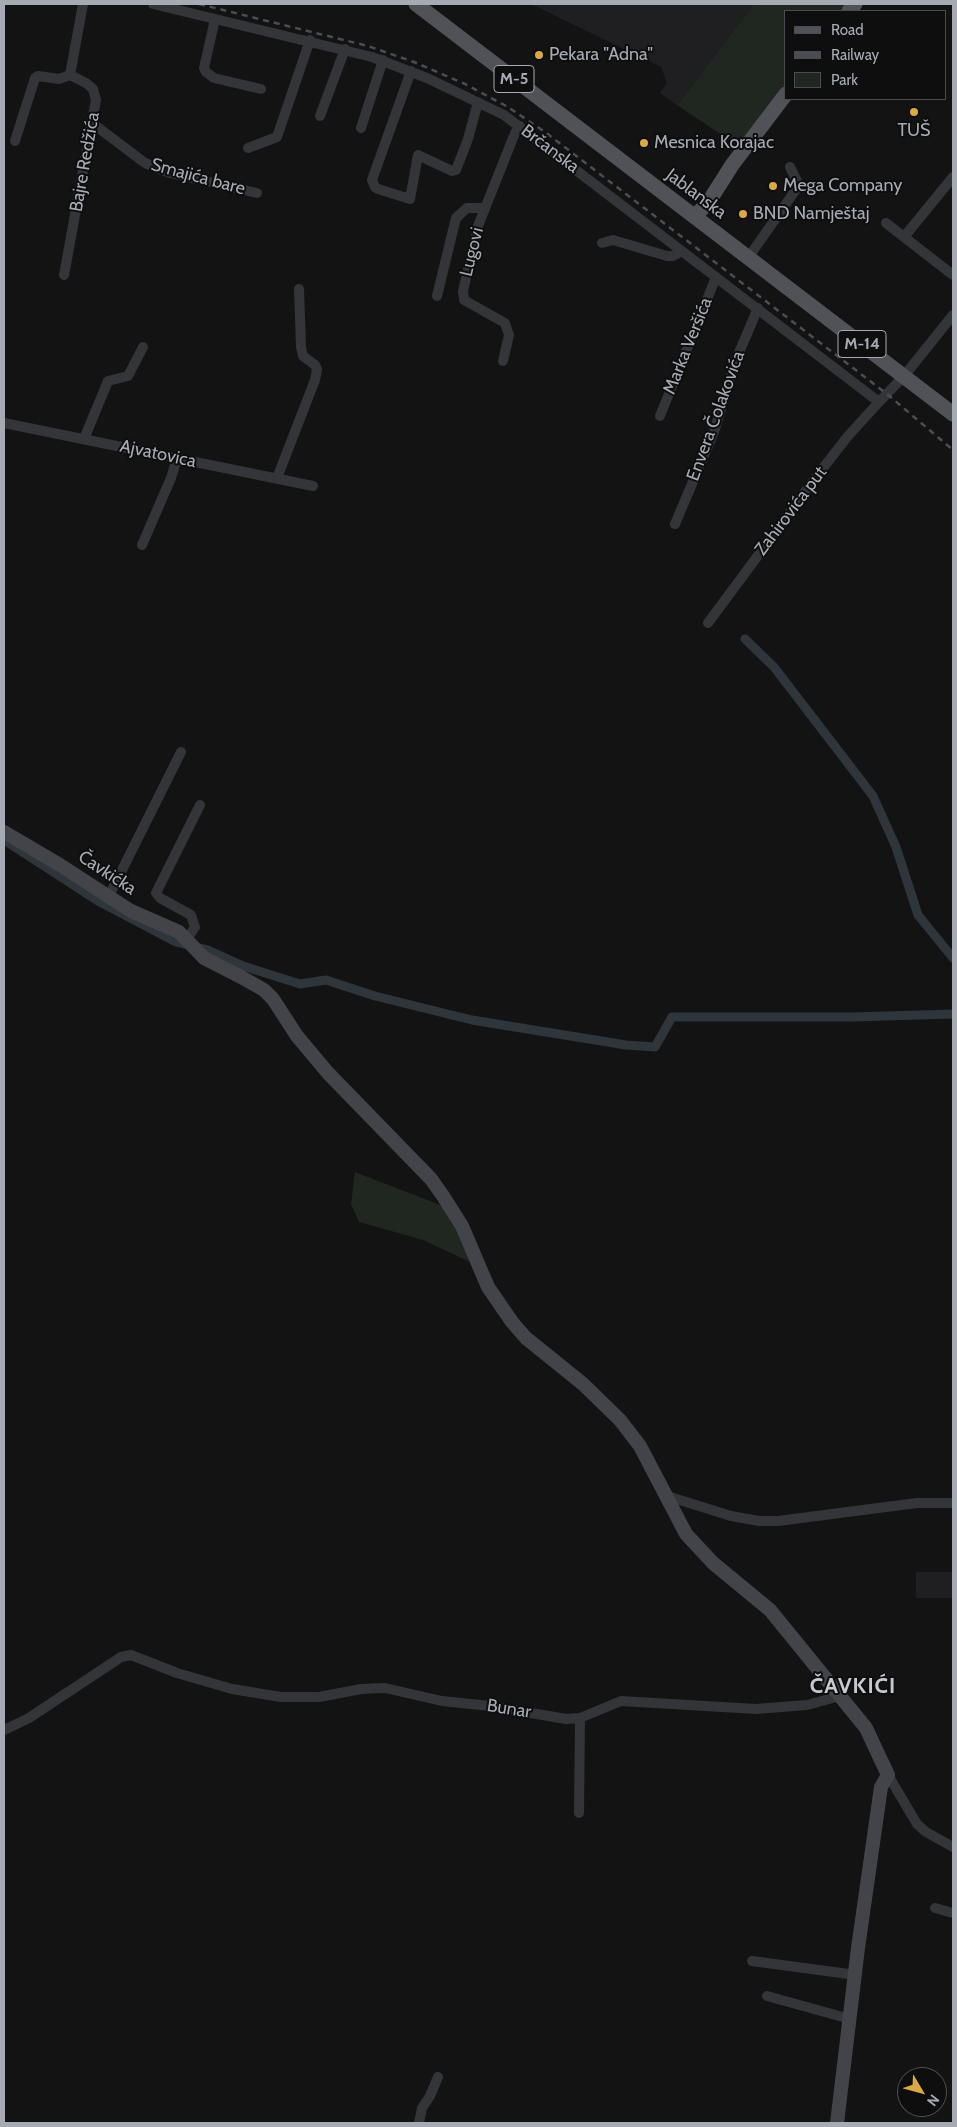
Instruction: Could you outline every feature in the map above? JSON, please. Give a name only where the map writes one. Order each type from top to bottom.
[{"type":"main road","name":"Jablanska","points":[[416,4],[953,414]]},
{"type":"main road","points":[[690,214],[732,165],[784,97]]},
{"type":"main road","points":[[690,214],[703,209],[732,165]]},
{"type":"main road","points":[[712,196],[713,212],[725,240]]},
{"type":"street","points":[[14,141],[35,78],[38,76],[59,78],[70,75],[83,4]]},
{"type":"street","name":"Brčanska","points":[[153,4],[310,40],[383,60],[478,102],[520,126],[879,402]]},
{"type":"street","points":[[215,19],[204,68],[206,72],[214,78],[261,90]]},
{"type":"street","points":[[248,148],[277,137],[310,40]]},
{"type":"street","points":[[320,116],[345,49]]},
{"type":"street","points":[[361,128],[383,60]]},
{"type":"street","points":[[410,71],[372,180],[374,187],[378,189],[410,199],[418,155],[452,171],[456,170],[468,139],[478,102]]},
{"type":"street","name":"Bajre Redžića","points":[[64,275],[96,94],[86,82],[70,75]]},
{"type":"street","name":"Smajića bare","points":[[92,124],[145,163],[170,173],[257,193]]},
{"type":"street","name":"Lugovi","points":[[503,361],[509,336],[505,322],[468,302],[463,296],[478,226],[515,133],[520,126]]},
{"type":"street","points":[[748,258],[798,188],[797,181],[790,167]]},
{"type":"street","points":[[904,237],[953,177]]},
{"type":"street","points":[[438,296],[456,218],[467,208],[485,208]]},
{"type":"street","points":[[886,223],[953,275]]},
{"type":"street","points":[[602,243],[613,240],[666,256],[674,256],[682,251]]},
{"type":"street","name":"Marka Veršića","points":[[660,416],[716,277]]},
{"type":"street","points":[[277,478],[315,380],[317,369],[315,364],[303,356],[299,289]]},
{"type":"street","name":"Envera Čolakovića","points":[[675,524],[714,432],[735,362],[758,308]]},
{"type":"street","points":[[879,402],[904,376],[953,315]]},
{"type":"street","points":[[84,439],[107,383],[110,380],[128,376],[142,347]]},
{"type":"street","name":"Zahirovića put","points":[[708,623],[816,477],[848,436],[879,402]]},
{"type":"street","name":"Ajvatovica","points":[[4,423],[313,486]]},
{"type":"street","points":[[142,545],[160,505],[177,458]]},
{"type":"street","points":[[109,896],[181,752]]},
{"type":"street","points":[[191,944],[195,927],[191,915],[160,898],[156,893],[200,805]]},
{"type":"street","name":"Čavkićka","points":[[4,832],[131,911],[179,932],[204,958],[264,990],[273,999],[297,1036],[328,1074],[431,1179],[453,1209],[488,1287],[512,1322],[526,1338],[588,1388],[620,1420],[640,1446],[686,1534],[698,1549],[770,1610],[866,1728],[888,1775]]},
{"type":"street","points":[[667,1496],[730,1516],[759,1521],[778,1521],[917,1503],[953,1503]]},
{"type":"street","name":"Bunar","points":[[4,1730],[29,1718],[121,1657],[131,1655],[178,1673],[232,1689],[281,1697],[319,1697],[361,1689],[385,1688],[442,1701],[490,1706],[566,1719],[580,1718],[621,1701],[756,1710],[807,1705],[840,1696]]},
{"type":"street","points":[[579,1814],[580,1718]]},
{"type":"street","points":[[838,2123],[881,1787],[888,1775],[917,1824],[926,1832],[953,1847]]},
{"type":"street","points":[[935,1908],[953,1913]]},
{"type":"street","points":[[752,1962],[856,1975]]},
{"type":"street","points":[[768,1996],[850,2019]]},
{"type":"street","points":[[419,2123],[422,2108],[430,2096],[438,2077]]},
{"type":"shaded area","points":[[531,4],[754,4],[677,105],[660,93],[667,83],[661,67]]},
{"type":"shaded area","points":[[916,1572],[953,1572],[953,1598],[916,1598]]},
{"type":"green space","points":[[754,4],[855,4],[850,10],[784,10],[784,97],[743,149],[677,105]]},
{"type":"green space","points":[[355,1172],[443,1206],[458,1233],[470,1262],[423,1240],[359,1222],[351,1204]]},
{"type":"waterway","points":[[745,639],[774,667],[873,796],[896,847],[918,915],[953,958]]},
{"type":"waterway","points":[[4,840],[98,901],[176,942],[208,950],[243,966],[300,984],[326,980],[375,996],[472,1020],[626,1045],[655,1047],[672,1017],[852,1017],[953,1014]]},
{"type":"railway","points":[[199,4],[368,46],[414,62],[465,84],[508,107],[545,132],[887,394],[953,450]]},
{"type":"place","name":"Pekara \"Adna\"","points":[[539,55]]},
{"type":"place","name":"TUŠ","points":[[914,112]]},
{"type":"place","name":"Mesnica Korajac","points":[[644,143]]},
{"type":"place","name":"Mega Company","points":[[773,186]]},
{"type":"place","name":"BND Namještaj","points":[[743,214]]},
{"type":"district","name":"ČAVKIĆI","points":[[853,1687]]}]
